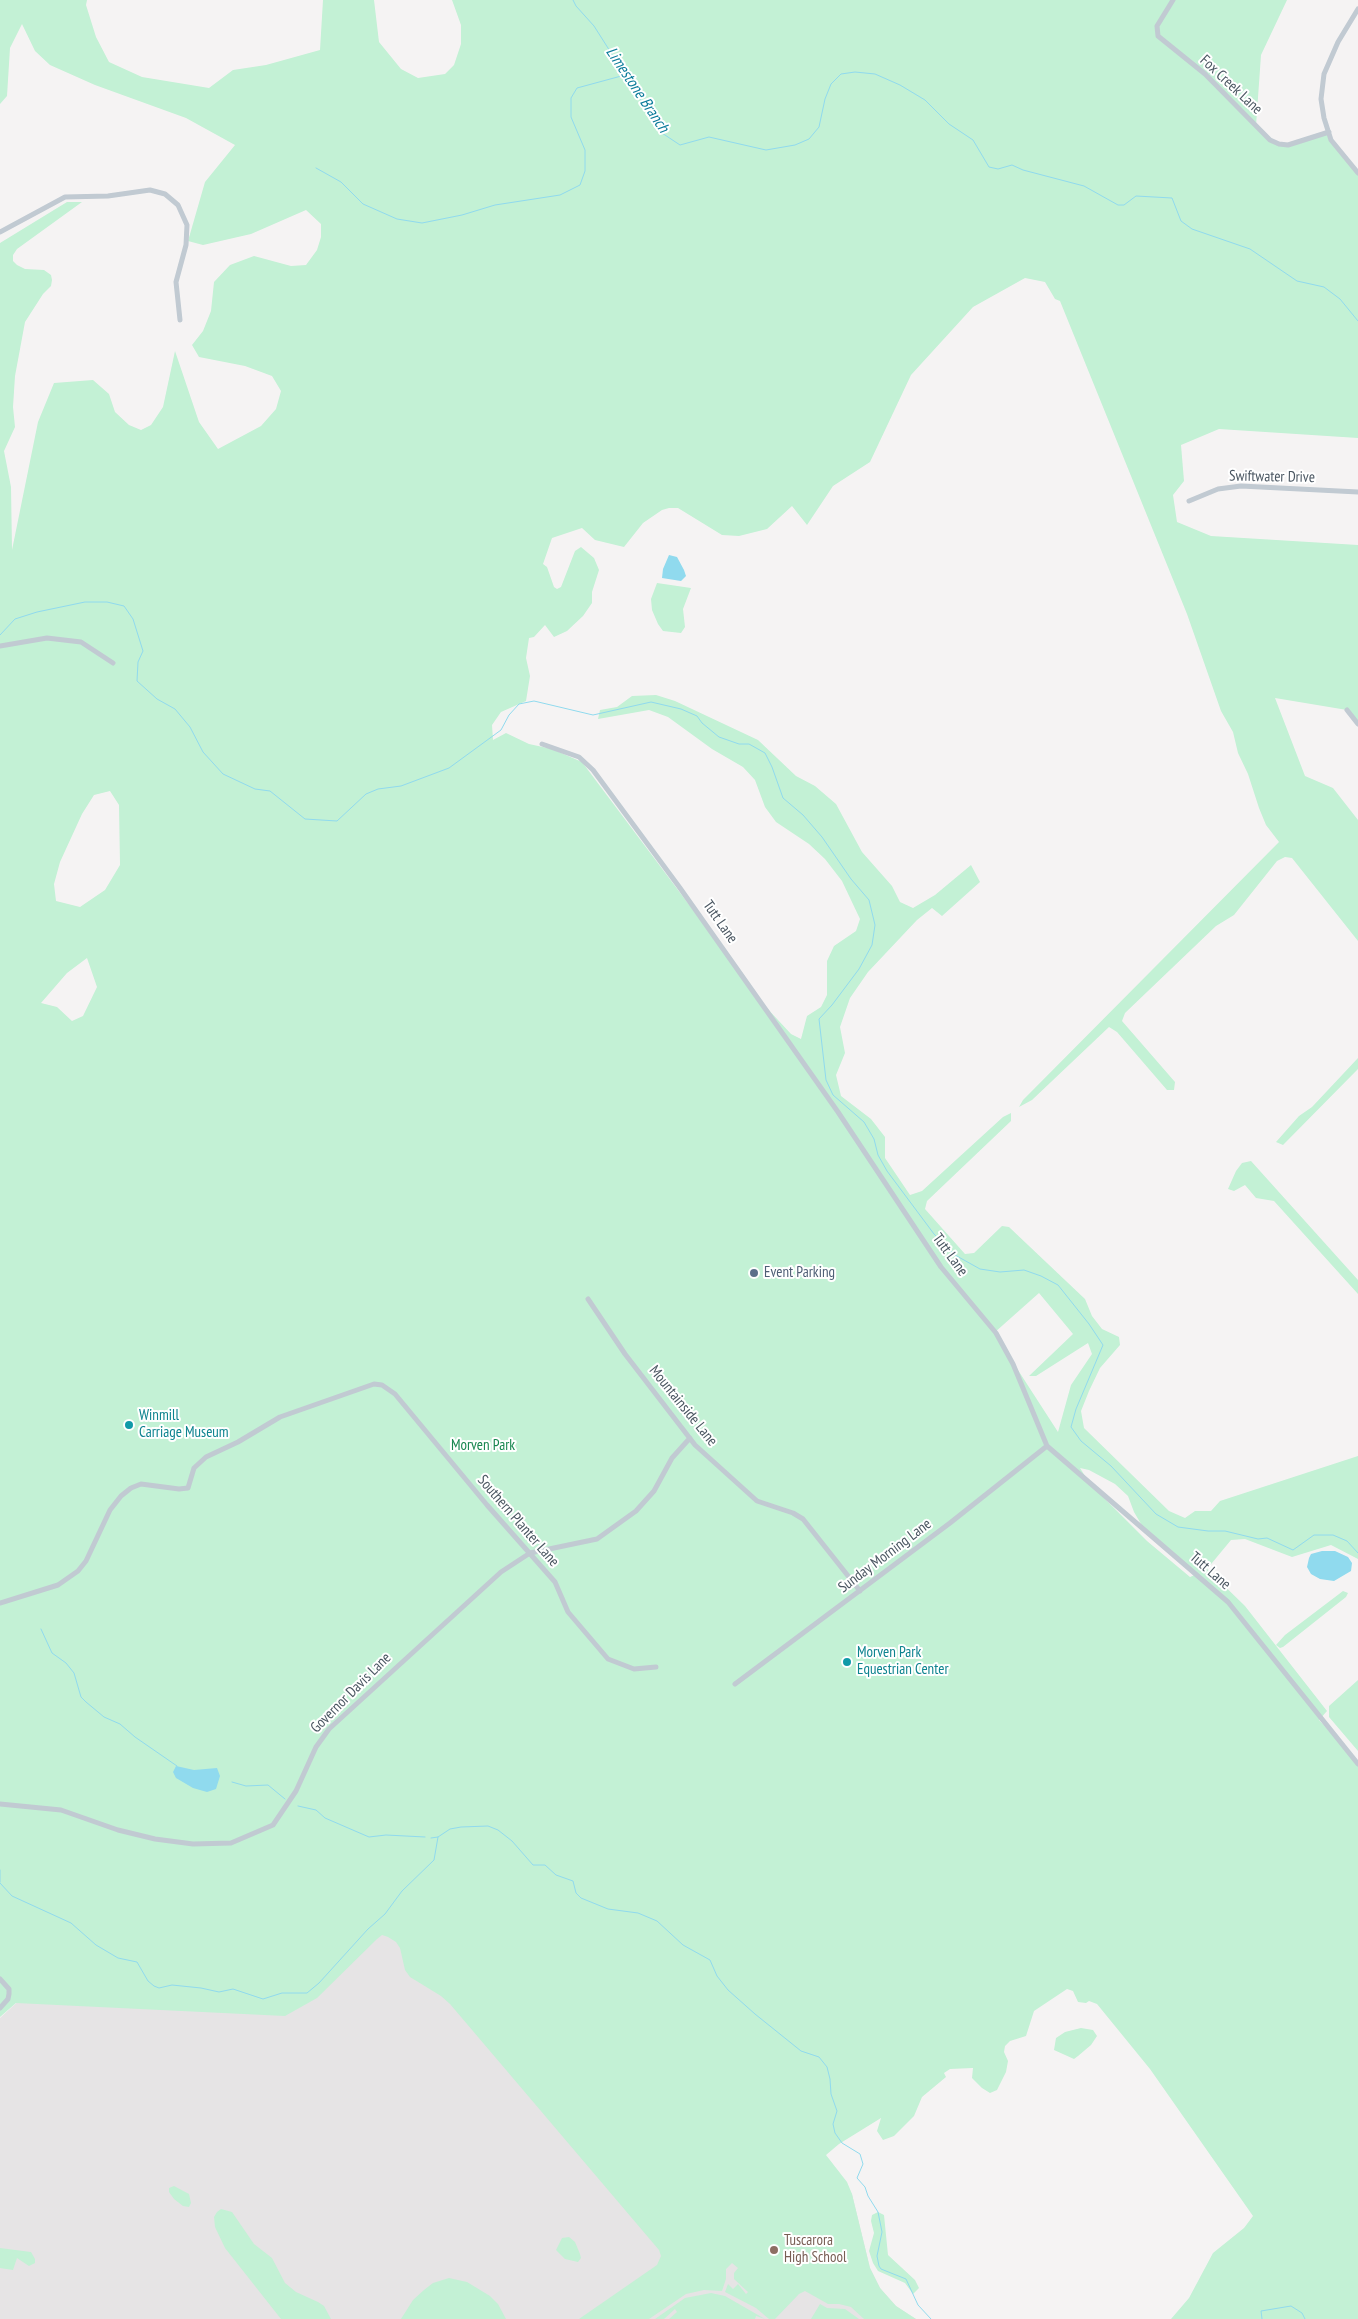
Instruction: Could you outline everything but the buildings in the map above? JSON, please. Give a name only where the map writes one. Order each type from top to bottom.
[{"type":"street","name":"Fox Creek Lane","points":[[1173,0],[1157,26],[1158,36],[1205,74],[1270,140],[1288,145],[1329,132]]},
{"type":"street","points":[[1358,9],[1338,42],[1324,74],[1322,99],[1329,132],[1340,153],[1358,173]]},
{"type":"street","points":[[0,232],[65,197],[103,196],[150,190],[165,194],[178,206],[187,225],[186,245],[176,282],[180,320]]},
{"type":"street","name":"Swiftwater Drive","points":[[1188,501],[1218,489],[1241,486],[1358,492]]},
{"type":"street","points":[[0,646],[47,638],[81,642],[113,663]]},
{"type":"street","points":[[1347,710],[1358,724]]},
{"type":"street","name":"Tutt Lane","points":[[542,744],[579,757],[593,770],[680,888],[815,1080],[941,1267],[996,1333],[1013,1364],[1047,1446],[1228,1602],[1358,1764]]},
{"type":"street","name":"Mountainside Lane","points":[[588,1299],[625,1354],[704,1454],[724,1468],[757,1501],[793,1513],[803,1519],[860,1591]]},
{"type":"street","name":"Southern Planter Lane","points":[[0,1603],[58,1585],[78,1570],[86,1561],[110,1510],[132,1488],[141,1484],[179,1489],[188,1488],[194,1468],[206,1457],[238,1442],[280,1417],[368,1384],[382,1385],[395,1394],[555,1582],[568,1612],[608,1659],[634,1669],[656,1667]]},
{"type":"street","name":"Governor Davis Lane","points":[[0,1804],[61,1810],[127,1832],[155,1839],[193,1844],[232,1843],[273,1825],[284,1812],[316,1747],[329,1728],[487,1582],[530,1553],[584,1543],[608,1533],[647,1501],[672,1458],[690,1438]]},
{"type":"street","name":"Sunday Morning Lane","points":[[736,1684],[860,1591],[1047,1446]]},
{"type":"street","points":[[0,1979],[9,1989],[9,1994],[6,2003],[0,2008]]},
{"type":"shaded area","points":[[386,1919],[673,2257],[823,2152],[852,2194],[870,2268],[880,2288],[896,2306],[916,2319],[0,2319],[0,2018],[24,1996]]},
{"type":"green space","name":"Morven Park","points":[[0,0],[87,0],[86,5],[96,37],[109,62],[142,77],[209,88],[233,70],[266,65],[320,50],[323,0],[374,0],[379,42],[401,69],[418,78],[445,74],[454,65],[461,44],[461,25],[452,0],[1287,0],[1261,55],[1256,126],[1270,140],[1288,145],[1329,132],[1331,140],[1358,173],[1358,438],[1219,429],[1181,445],[1184,481],[1173,495],[1177,522],[1211,536],[1358,545],[1358,724],[1347,710],[1275,698],[1305,776],[1333,788],[1358,820],[1358,941],[1292,858],[1285,857],[1277,861],[1234,915],[1216,926],[1125,1013],[1122,1021],[1175,1082],[1174,1090],[1167,1090],[1117,1032],[1109,1027],[1032,1100],[1019,1107],[1023,1100],[1279,842],[1266,825],[1259,808],[1248,774],[1238,753],[1233,732],[1221,711],[1187,614],[1060,301],[1055,299],[1045,282],[1025,278],[973,307],[911,375],[870,462],[833,486],[807,525],[792,506],[767,529],[739,536],[722,535],[678,508],[669,508],[662,510],[643,523],[624,547],[595,540],[582,528],[552,538],[543,564],[547,567],[554,587],[557,589],[561,587],[575,551],[581,547],[594,558],[599,570],[592,592],[592,603],[583,616],[567,631],[554,637],[545,625],[534,637],[529,638],[526,658],[530,676],[526,701],[501,712],[492,725],[493,740],[506,733],[529,744],[552,749],[582,762],[765,1006],[791,1034],[801,1039],[807,1016],[821,1007],[827,995],[827,961],[834,946],[856,931],[860,919],[842,881],[825,859],[809,844],[776,822],[765,807],[755,780],[743,767],[712,749],[668,717],[649,710],[598,719],[600,710],[617,707],[632,696],[656,695],[675,701],[758,740],[796,776],[815,786],[836,804],[862,852],[892,886],[900,902],[913,908],[935,895],[971,865],[980,882],[942,916],[932,908],[917,920],[868,972],[850,998],[840,1027],[845,1053],[836,1075],[841,1096],[871,1119],[885,1137],[885,1158],[910,1195],[922,1191],[1003,1117],[1011,1113],[1011,1121],[927,1201],[925,1209],[965,1254],[974,1253],[1002,1226],[1009,1227],[1085,1299],[1092,1316],[1102,1329],[1119,1337],[1120,1345],[1100,1368],[1081,1411],[1084,1428],[1169,1511],[1185,1518],[1195,1511],[1211,1511],[1220,1501],[1358,1456],[1358,1559],[1331,1545],[1292,1557],[1245,1539],[1231,1540],[1207,1569],[1245,1606],[1327,1711],[1319,1720],[1358,1762],[1358,2319],[1171,2319],[1189,2298],[1213,2253],[1244,2228],[1253,2216],[1150,2069],[1097,2004],[1089,2001],[1086,2003],[1078,2002],[1073,1991],[1067,1989],[1034,2011],[1026,2036],[1010,2041],[1005,2046],[1004,2052],[1008,2061],[1006,2072],[997,2090],[990,2093],[982,2088],[972,2078],[973,2068],[950,2069],[944,2073],[946,2077],[922,2097],[914,2116],[894,2136],[883,2140],[877,2131],[881,2118],[839,2144],[826,2155],[847,2182],[852,2194],[870,2268],[880,2288],[896,2306],[916,2319],[864,2319],[851,2307],[828,2304],[805,2291],[799,2294],[775,2319],[769,2319],[756,2308],[725,2292],[728,2284],[733,2289],[738,2284],[746,2294],[748,2292],[734,2279],[734,2273],[738,2268],[732,2263],[726,2269],[726,2279],[722,2291],[704,2290],[686,2294],[649,2319],[579,2319],[657,2265],[661,2256],[659,2250],[450,2004],[441,1996],[410,1977],[405,1970],[400,1948],[396,1942],[382,1935],[317,1998],[285,2016],[16,2003],[0,2017],[0,243],[67,202],[82,202],[17,249],[13,255],[13,261],[17,265],[25,269],[44,270],[51,275],[52,280],[51,286],[43,294],[25,322],[15,376],[13,407],[15,427],[4,451],[11,487],[12,550],[38,422],[54,383],[93,380],[109,394],[115,412],[129,425],[141,430],[151,425],[163,407],[175,351],[199,422],[218,449],[261,426],[276,409],[281,391],[272,376],[245,366],[199,357],[192,345],[203,331],[211,311],[214,282],[230,265],[254,256],[291,266],[306,265],[317,250],[321,237],[321,224],[306,210],[251,234],[203,245],[188,241],[205,182],[235,145],[186,118],[95,85],[50,65],[35,51],[22,24],[10,48],[7,96],[0,104]],"holes":[[[110,791],[119,805],[120,865],[105,890],[80,907],[56,901],[54,884],[60,862],[82,814],[94,795]],[[87,958],[97,987],[83,1016],[72,1021],[57,1007],[41,1003],[67,973]],[[1039,1293],[1073,1334],[1029,1376],[1036,1376],[1088,1343],[1092,1354],[1071,1385],[1058,1432],[994,1333]],[[1080,1468],[1089,1470],[1115,1484],[1128,1496],[1134,1512],[1144,1529],[1197,1574],[1190,1577],[1147,1541],[1090,1484]]]},
{"type":"green space","points":[[657,583],[691,588],[683,609],[685,627],[681,633],[663,631],[658,624],[652,610],[651,599]]},
{"type":"green space","points":[[1358,1058],[1358,1069],[1283,1145],[1276,1142],[1299,1116],[1312,1107]]},
{"type":"green space","points":[[1251,1161],[1358,1280],[1358,1294],[1274,1201],[1256,1198],[1245,1185],[1234,1191],[1228,1189],[1242,1163]]},
{"type":"green space","points":[[1343,1591],[1348,1593],[1346,1597],[1283,1647],[1280,1648],[1276,1645],[1285,1635]]},
{"type":"green space","points":[[1358,1680],[1358,1751],[1329,1717],[1329,1706]]},
{"type":"green space","points":[[1081,2028],[1093,2030],[1097,2036],[1091,2045],[1078,2056],[1074,2059],[1054,2050],[1056,2038],[1065,2032]]},
{"type":"green space","points":[[174,2186],[189,2194],[191,2203],[189,2207],[183,2206],[169,2192],[169,2188]]},
{"type":"green space","points":[[221,2209],[232,2212],[254,2244],[272,2258],[285,2283],[296,2292],[324,2306],[331,2319],[281,2319],[225,2248],[215,2227],[214,2217]]},
{"type":"green space","points":[[878,2212],[884,2215],[888,2255],[915,2280],[919,2288],[913,2294],[905,2283],[878,2271],[873,2263],[869,2251],[874,2233],[871,2221],[872,2215]]},
{"type":"green space","points":[[569,2237],[575,2242],[580,2254],[581,2258],[578,2262],[565,2259],[556,2250],[562,2238]]},
{"type":"green space","points":[[0,2248],[31,2252],[35,2263],[29,2266],[17,2258],[13,2270],[0,2268]]},
{"type":"green space","points":[[449,2278],[467,2282],[490,2296],[498,2304],[506,2319],[401,2319],[413,2300],[424,2290],[433,2283]]},
{"type":"green space","points":[[711,2293],[725,2296],[765,2319],[756,2316],[755,2319],[669,2319],[677,2312],[675,2309],[664,2319],[655,2319],[685,2298]]},
{"type":"green space","points":[[820,2304],[827,2308],[845,2309],[859,2319],[811,2319]]},
{"type":"water","points":[[669,555],[677,557],[684,570],[686,576],[681,581],[662,578],[663,569]]},
{"type":"water","points":[[1322,1551],[1335,1551],[1348,1557],[1352,1563],[1351,1571],[1334,1581],[1320,1579],[1311,1574],[1307,1567],[1309,1558],[1311,1554]]},
{"type":"water","points":[[176,1766],[194,1770],[217,1768],[220,1776],[216,1789],[207,1792],[193,1788],[176,1778],[173,1772]]},
{"type":"waterway","name":"Limestone Branch","points":[[573,0],[594,26],[662,133],[680,145],[709,137],[766,150],[795,145],[809,139],[819,127],[825,99],[831,84],[841,74],[855,72],[875,74],[900,85],[925,100],[949,124],[973,140],[989,167],[998,169],[1012,165],[1023,170],[1084,186],[1118,205],[1124,205],[1136,196],[1172,198],[1181,221],[1192,229],[1250,249],[1297,281],[1324,287],[1340,299],[1358,321]]},
{"type":"waterway","points":[[316,168],[341,182],[363,204],[397,219],[422,223],[462,215],[495,205],[560,195],[580,185],[585,171],[585,150],[571,117],[571,98],[577,88],[625,75]]},
{"type":"waterway","points":[[0,635],[15,619],[37,612],[85,602],[107,602],[124,606],[133,619],[143,651],[138,662],[137,681],[157,699],[175,709],[190,727],[203,752],[223,774],[255,789],[270,791],[305,819],[337,821],[366,794],[378,789],[401,786],[449,768],[501,730],[509,715],[519,704],[534,701],[593,715],[651,702],[681,709],[697,716],[702,723],[719,737],[739,744],[749,744],[765,753],[783,798],[803,815],[822,837],[851,879],[869,900],[875,925],[872,945],[859,969],[819,1019],[826,1080],[833,1095],[864,1122],[874,1139],[878,1155],[887,1171],[934,1234],[955,1255],[980,1269],[1000,1272],[1024,1270],[1041,1276],[1058,1285],[1089,1324],[1103,1345],[1076,1409],[1071,1427],[1081,1441],[1111,1466],[1156,1514],[1178,1527],[1225,1531],[1258,1539],[1267,1538],[1293,1550],[1314,1535],[1333,1535],[1347,1541],[1358,1553]]},
{"type":"waterway","points":[[41,1629],[52,1653],[66,1663],[74,1673],[81,1697],[104,1717],[120,1724],[135,1737],[177,1766]]},
{"type":"waterway","points":[[232,1782],[246,1786],[268,1785],[285,1799]]},
{"type":"waterway","points":[[298,1806],[316,1810],[325,1818],[369,1837],[386,1835],[425,1837]]},
{"type":"waterway","points":[[431,1838],[438,1837],[450,1829],[461,1827],[488,1826],[498,1830],[512,1841],[533,1865],[545,1865],[556,1875],[573,1881],[576,1893],[581,1898],[608,1909],[638,1913],[657,1921],[683,1945],[710,1960],[717,1976],[728,1990],[755,2014],[801,2051],[819,2057],[827,2067],[831,2094],[837,2111],[833,2124],[835,2133],[842,2143],[860,2154],[863,2164],[857,2178],[865,2187],[878,2212],[882,2232],[877,2256],[879,2266],[881,2269],[906,2279],[918,2305],[931,2319]]},
{"type":"waterway","points":[[0,1883],[12,1896],[71,1923],[96,1945],[118,1958],[137,1962],[148,1981],[154,1986],[159,1988],[172,1985],[219,1992],[233,1989],[263,1999],[282,1993],[307,1993],[319,1983],[368,1929],[385,1914],[402,1891],[434,1860],[438,1837]]},
{"type":"waterway","points":[[0,1870],[0,1882]]},
{"type":"waterway","points":[[1262,2319],[1261,2311],[1291,2306],[1302,2313],[1305,2319]]},
{"type":"place","name":"Event Parking","points":[[754,1273]]},
{"type":"place","name":"Winmill Carriage Museum","points":[[129,1425]]},
{"type":"place","name":"Morven Park Equestrian Center","points":[[847,1662]]},
{"type":"place","name":"Tuscarora High School","points":[[774,2250]]}]
